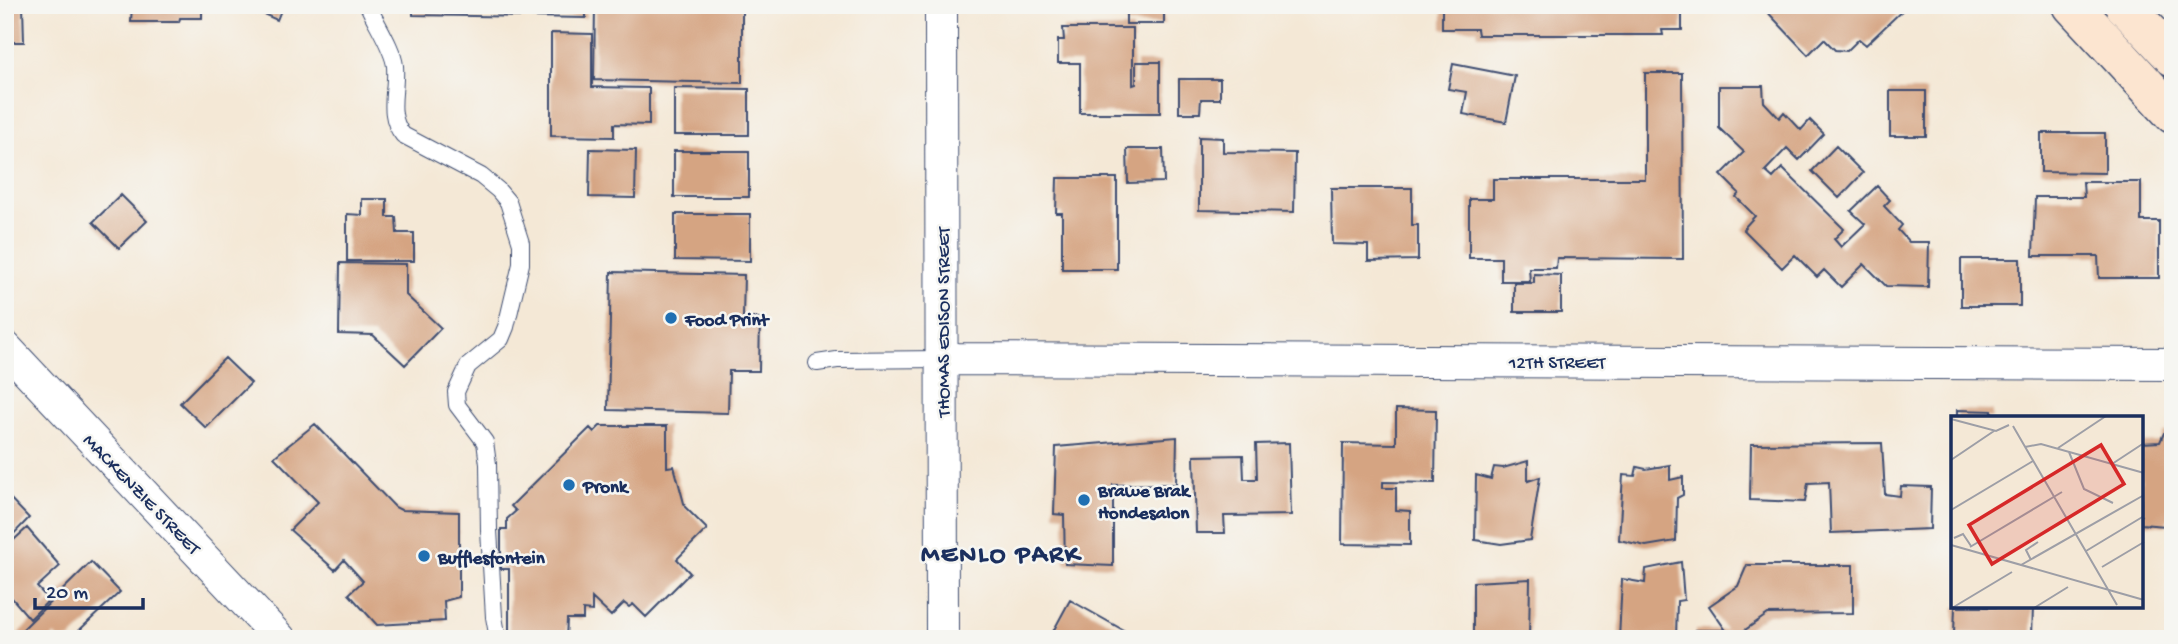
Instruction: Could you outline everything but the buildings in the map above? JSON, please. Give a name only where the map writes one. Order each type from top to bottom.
[{"type":"main road","points":[[2072,5],[2173,114]]},
{"type":"main road","points":[[2124,5],[2173,57]]},
{"type":"street","name":"THOMAS EDISON STREET","points":[[941,5],[942,639]]},
{"type":"street","name":"MACKENZIE STREET","points":[[5,347],[280,639]]},
{"type":"street","name":"12TH STREET","points":[[942,359],[2173,364]]},
{"type":"lane","points":[[368,5],[395,67],[395,125],[402,135],[481,176],[498,190],[508,202],[521,243],[521,264],[501,339],[468,366],[456,391],[457,405],[485,442],[492,580],[498,639]]},
{"type":"lane","points":[[817,363],[837,360],[942,359]]},
{"type":"place","name":"Food Print","points":[[671,318]]},
{"type":"place","name":"Pronk","points":[[569,485]]},
{"type":"place","name":"Brawe Brak Hondesalon","points":[[1084,500]]},
{"type":"place","name":"Bufflesfontein","points":[[424,556]]},
{"type":"district","name":"MENLO PARK","points":[[1001,552]]}]
